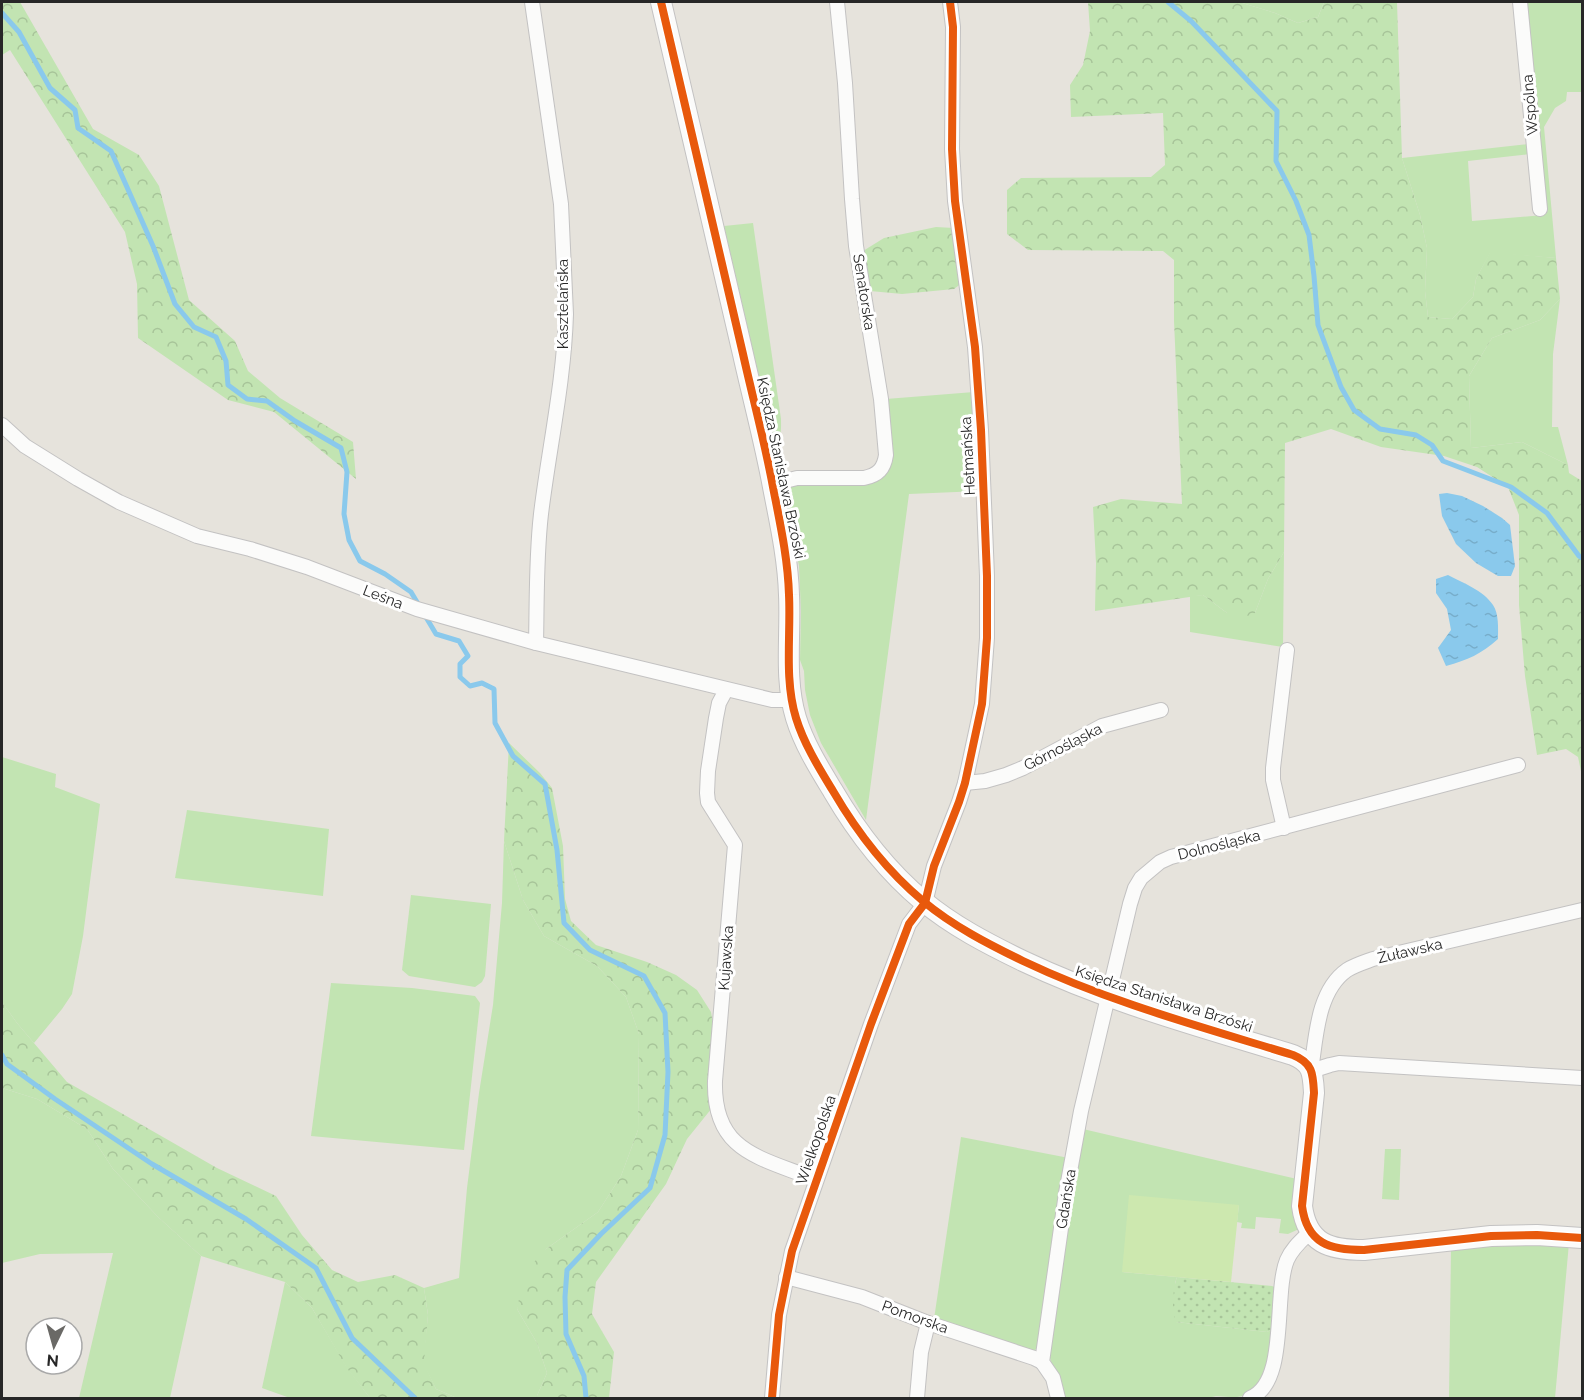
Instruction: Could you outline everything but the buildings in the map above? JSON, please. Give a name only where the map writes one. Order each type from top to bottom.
[{"type":"street","name":"Kasztelańska","points":[[532,2],[561,204],[566,314],[555,425],[541,514],[536,643]]},
{"type":"street","name":"Księdza Stanisława Brzóski","points":[[662,2],[772,484],[787,561],[789,664],[795,716],[805,741],[841,805],[883,862],[903,883],[925,903],[957,926],[1050,974],[1108,998],[1293,1055],[1305,1061],[1311,1071]]},
{"type":"street","name":"Senatorska","points":[[772,484],[797,478],[864,478],[873,476],[885,464],[881,399],[856,246],[837,2]]},
{"type":"street","name":"Hetmańska","points":[[925,903],[934,866],[965,783],[982,704],[987,638],[981,430],[975,347],[955,201],[952,149],[951,2]]},
{"type":"street","name":"Wspólna","points":[[1520,2],[1540,209]]},
{"type":"street","name":"Leśna","points":[[2,425],[25,446],[78,479],[119,502],[197,536],[250,549],[307,567],[417,609],[536,643],[726,690],[772,700],[792,700]]},
{"type":"street","points":[[1284,828],[1273,780],[1273,768],[1287,650]]},
{"type":"street","name":"Kujawska","points":[[726,690],[719,703],[716,718],[707,793],[708,802],[735,844],[715,1081],[716,1106],[727,1134],[740,1147],[816,1179]]},
{"type":"street","name":"Górnośląska","points":[[965,783],[1006,776],[1102,726],[1161,710]]},
{"type":"street","name":"Dolnośląska","points":[[1108,998],[1135,888],[1141,878],[1160,862],[1518,765]]},
{"type":"street","name":"Wielkopolska","points":[[772,1398],[779,1315],[792,1251],[871,1024],[909,924],[925,903]]},
{"type":"street","name":"Żuławska","points":[[1311,1071],[1326,995],[1347,970],[1373,959],[1582,909]]},
{"type":"street","name":"Gdańska","points":[[1042,1362],[1072,1158],[1108,998]]},
{"type":"street","points":[[1582,1078],[1339,1064],[1311,1071],[1314,1093],[1302,1206],[1306,1224],[1318,1239],[1325,1244],[1345,1250],[1491,1236],[1538,1235],[1582,1238]]},
{"type":"street","points":[[1250,1398],[1261,1393],[1268,1383],[1276,1349],[1287,1260],[1292,1251],[1311,1231]]},
{"type":"street","name":"Pomorska","points":[[786,1277],[861,1297],[928,1323],[1042,1362]]},
{"type":"street","points":[[917,1398],[921,1352],[928,1323]]},
{"type":"street","points":[[1042,1362],[1053,1378],[1058,1398]]},
{"type":"green space","points":[[2,2],[20,2],[93,129],[139,155],[159,186],[189,300],[235,341],[248,371],[280,398],[353,442],[356,479],[274,412],[228,400],[138,338],[137,284],[125,232],[10,50],[2,55]]},
{"type":"green space","points":[[1088,2],[1239,2],[1298,23],[1318,17],[1324,2],[1397,2],[1402,158],[1420,215],[1427,248],[1425,291],[1428,317],[1452,319],[1473,297],[1476,279],[1490,252],[1556,258],[1560,299],[1540,320],[1492,338],[1469,376],[1471,448],[1522,442],[1568,465],[1569,473],[1582,481],[1582,776],[1578,757],[1566,749],[1537,755],[1525,676],[1519,605],[1519,515],[1508,487],[1477,467],[1444,456],[1381,447],[1331,429],[1285,443],[1284,552],[1268,579],[1255,613],[1242,618],[1227,613],[1203,595],[1095,611],[1096,563],[1093,507],[1121,499],[1182,504],[1174,321],[1174,260],[1163,251],[1028,250],[1007,234],[1007,190],[1021,178],[1151,177],[1165,165],[1163,113],[1071,117],[1070,85],[1083,65],[1090,31]]},
{"type":"green space","points":[[1239,2],[1324,2],[1318,17],[1298,23]]},
{"type":"green space","points":[[1524,2],[1582,2],[1582,92],[1567,92],[1566,101],[1555,108],[1544,127],[1556,258],[1490,253],[1476,279],[1473,297],[1452,319],[1428,317],[1425,291],[1427,248],[1420,215],[1402,158],[1528,144],[1530,154],[1468,161],[1472,221],[1544,215]]},
{"type":"green space","points":[[753,223],[781,419],[780,436],[775,445],[724,226]]},
{"type":"green space","points":[[936,227],[954,228],[962,283],[954,289],[902,294],[870,291],[863,251],[884,238]]},
{"type":"green space","points":[[1560,299],[1553,354],[1552,427],[1558,427],[1568,465],[1522,442],[1471,448],[1469,376],[1492,338],[1540,320]]},
{"type":"green space","points":[[974,392],[980,491],[909,494],[866,820],[821,743],[810,715],[804,671],[800,660],[799,566],[784,484],[876,480],[884,476],[889,467],[886,399]]},
{"type":"green space","points":[[1284,552],[1283,647],[1190,632],[1190,596],[1203,595],[1227,613],[1255,613],[1268,579]]},
{"type":"green space","points":[[509,743],[552,788],[563,846],[565,899],[571,921],[596,945],[647,962],[676,975],[697,990],[711,1012],[715,1035],[712,1108],[687,1139],[666,1184],[596,1282],[592,1314],[614,1352],[609,1398],[536,1398],[547,1373],[537,1343],[517,1309],[524,1273],[546,1249],[598,1212],[621,1176],[638,1130],[639,1034],[626,997],[597,966],[544,936],[523,900],[504,841]]},
{"type":"green space","points":[[2,757],[56,774],[55,787],[100,804],[83,936],[72,994],[34,1043],[2,1002]]},
{"type":"green space","points":[[187,810],[329,829],[323,896],[175,878]]},
{"type":"green space","points":[[504,841],[523,900],[544,936],[597,966],[626,997],[639,1034],[638,1130],[621,1176],[598,1212],[546,1249],[517,1309],[537,1343],[547,1373],[536,1398],[457,1398],[436,1389],[423,1363],[428,1315],[424,1288],[459,1278],[467,1188],[493,1005],[502,903]]},
{"type":"green space","points":[[411,895],[491,904],[485,976],[482,982],[475,987],[409,976],[402,970]]},
{"type":"green space","points":[[331,983],[412,988],[475,996],[480,1003],[464,1150],[311,1136]]},
{"type":"green space","points":[[2,1002],[67,1082],[217,1168],[276,1196],[302,1235],[332,1270],[358,1282],[395,1275],[424,1288],[428,1315],[424,1363],[436,1389],[457,1398],[370,1398],[346,1367],[312,1308],[285,1282],[201,1256],[158,1217],[113,1169],[87,1129],[37,1099],[2,1088]]},
{"type":"green space","points":[[2,1088],[37,1099],[87,1129],[113,1169],[158,1217],[201,1256],[170,1398],[79,1398],[113,1253],[40,1254],[2,1263]]},
{"type":"green space","points":[[1083,1129],[1297,1179],[1299,1229],[1288,1234],[1279,1233],[1281,1219],[1256,1217],[1255,1229],[1241,1228],[1242,1223],[1237,1222],[1239,1205],[1122,1272],[1177,1277],[1175,1283],[1176,1322],[1267,1332],[1274,1328],[1266,1371],[1262,1381],[1255,1389],[1237,1397],[1063,1398],[1050,1358],[1049,1339]]},
{"type":"green space","points":[[961,1137],[1069,1158],[1038,1348],[1032,1352],[934,1319]]},
{"type":"green space","points":[[1385,1149],[1401,1149],[1399,1200],[1382,1199]]},
{"type":"green space","points":[[1129,1195],[1239,1205],[1231,1282],[1122,1272]]},
{"type":"green space","points":[[1569,1243],[1555,1398],[1449,1398],[1451,1249],[1482,1244]]},
{"type":"green space","points":[[1177,1277],[1277,1288],[1274,1328],[1267,1332],[1176,1322],[1173,1300]]},
{"type":"green space","points":[[285,1282],[312,1308],[346,1366],[370,1398],[290,1398],[262,1388]]},
{"type":"water","points":[[1439,494],[1462,496],[1483,506],[1510,525],[1515,566],[1511,576],[1498,576],[1476,563],[1456,544],[1442,516]]},
{"type":"water","points":[[1448,575],[1478,591],[1493,605],[1497,617],[1498,639],[1474,656],[1446,666],[1438,648],[1451,630],[1447,609],[1436,593],[1436,579]]},
{"type":"waterway","points":[[1168,2],[1191,21],[1277,111],[1276,161],[1296,201],[1309,235],[1318,325],[1341,387],[1354,410],[1380,429],[1416,435],[1432,445],[1443,461],[1511,487],[1547,513],[1582,558]]},
{"type":"waterway","points":[[2,13],[19,32],[50,88],[75,110],[78,128],[111,151],[153,246],[175,304],[194,327],[216,337],[226,361],[228,385],[247,399],[267,401],[295,421],[341,448],[347,472],[344,514],[349,540],[360,561],[385,574],[411,592],[436,634],[459,641],[468,656],[460,664],[460,677],[470,686],[482,683],[494,689],[495,723],[513,756],[545,784],[557,850],[564,923],[590,950],[644,976],[665,1013],[668,1072],[665,1135],[650,1188],[567,1270],[566,1334],[584,1376],[586,1398]]},
{"type":"waterway","points":[[2,1055],[7,1064],[55,1099],[152,1164],[246,1219],[316,1268],[352,1338],[415,1398]]},
{"type":"cycle path","points":[[661,2],[763,437],[781,528],[788,582],[789,672],[792,703],[799,728],[812,756],[863,836],[885,864],[923,901],[959,926],[997,948],[1089,989],[1156,1013],[1293,1055],[1305,1062],[1311,1070],[1314,1093],[1302,1206],[1309,1229],[1322,1242],[1341,1248],[1364,1250],[1491,1236],[1537,1235],[1582,1238]]},
{"type":"cycle path","points":[[772,1398],[779,1315],[792,1251],[871,1024],[909,924],[925,903],[934,866],[965,783],[982,704],[987,638],[987,576],[981,430],[975,347],[955,201],[952,149],[953,27],[950,2]]}]
